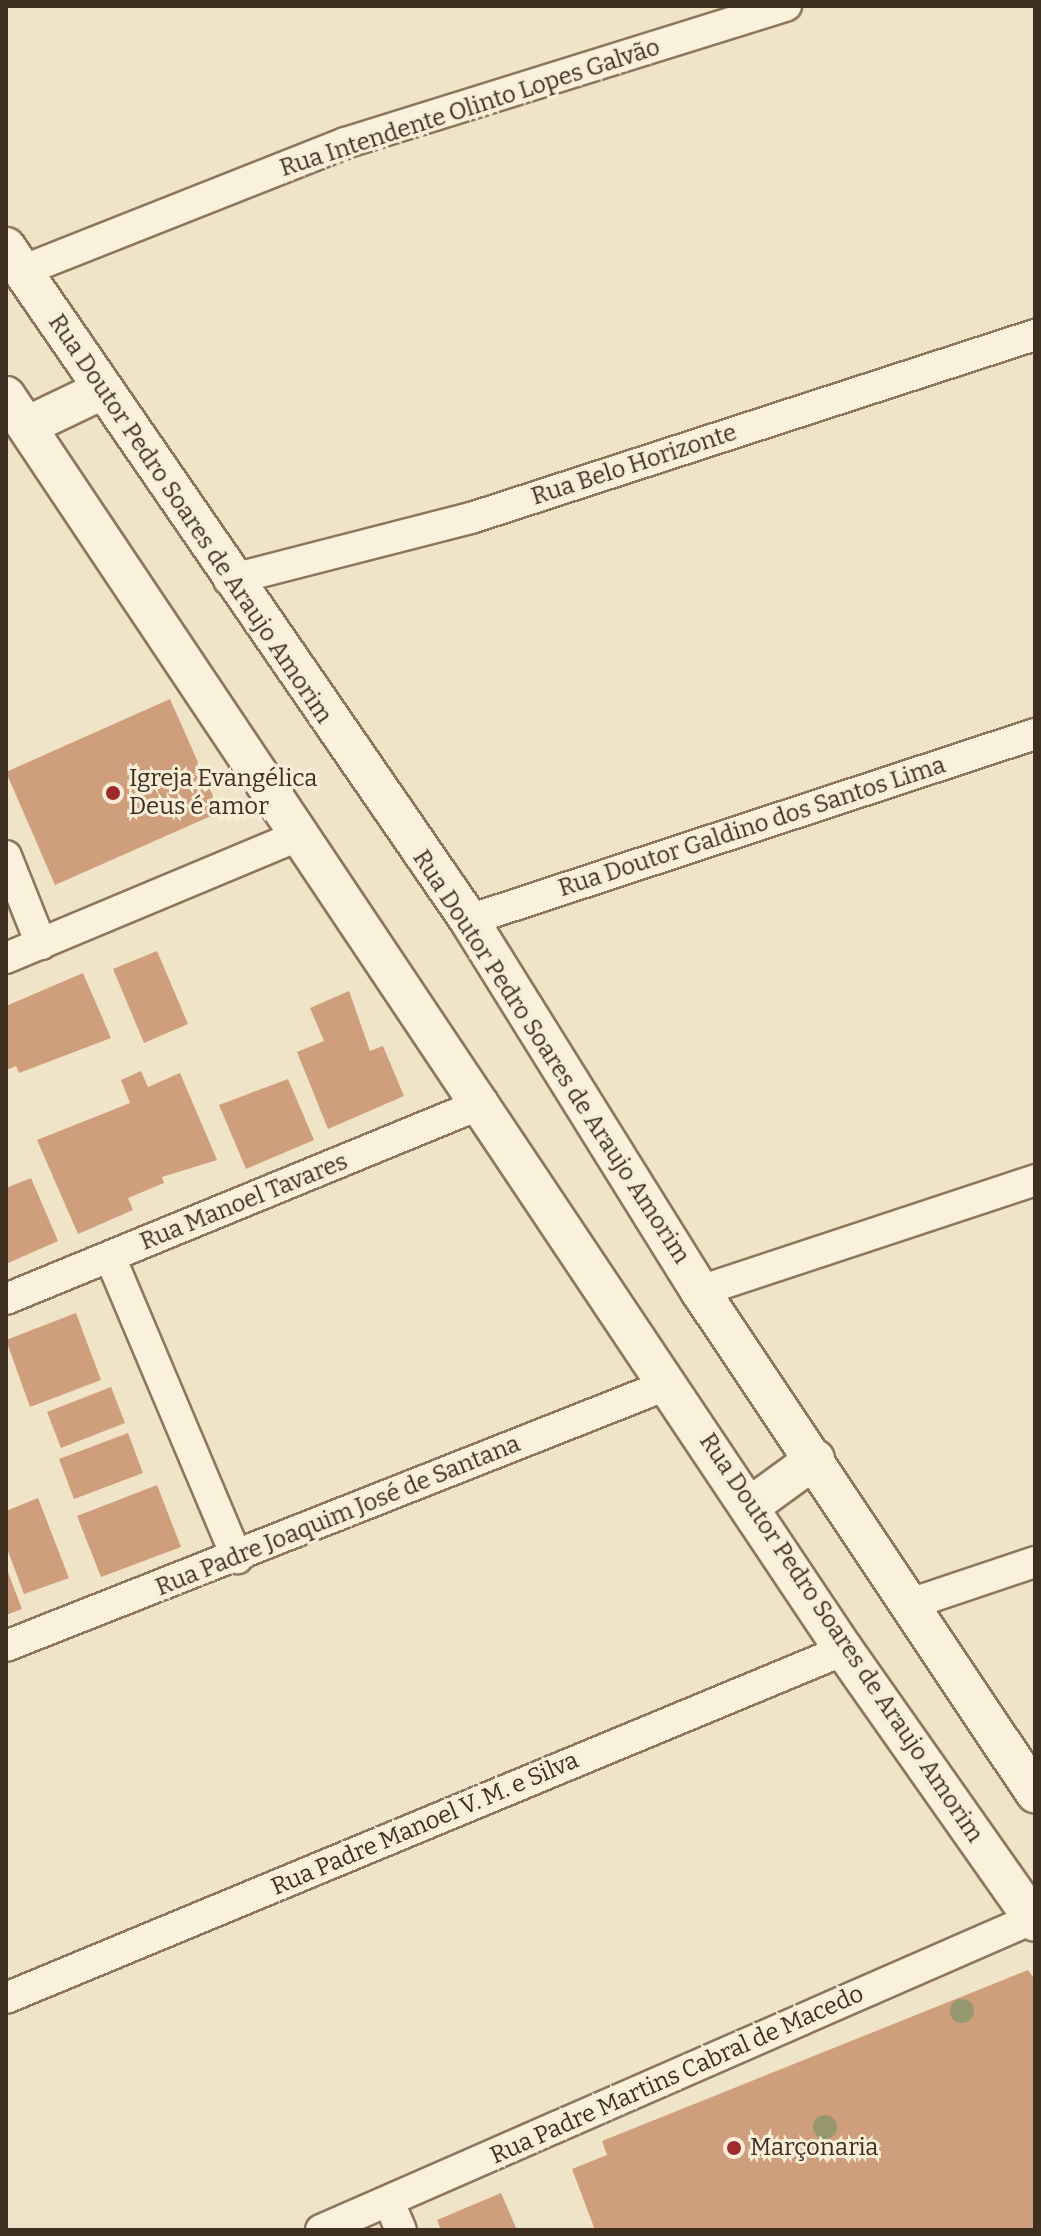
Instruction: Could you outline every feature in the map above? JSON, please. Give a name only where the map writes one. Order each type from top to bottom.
[{"type":"street","name":"Rua Intendente Olinto Lopes Galvão","points":[[14,259],[345,143],[786,6]]},
{"type":"street","name":"Rua Doutor Pedro Soares de Araujo Amorim","points":[[14,259],[229,580],[469,920],[700,1291],[815,1459],[1035,1793]]},
{"type":"street","name":"Rua Belo Horizonte","points":[[229,580],[471,518],[1035,335]]},
{"type":"street","points":[[16,411],[100,391]]},
{"type":"street","name":"Rua Doutor Pedro Soares de Araujo Amorim","points":[[16,411],[752,1505],[844,1650],[1034,1920]]},
{"type":"street","name":"Rua Doutor Galdino dos Santos Lima","points":[[469,920],[1035,734]]},
{"type":"street","points":[[6,958],[300,835]]},
{"type":"street","points":[[6,856],[41,944]]},
{"type":"street","name":"Rua Manoel Tavares","points":[[6,1299],[483,1103]]},
{"type":"street","points":[[700,1291],[1035,1180]]},
{"type":"street","points":[[110,1257],[237,1558]]},
{"type":"street","name":"Rua Padre Joaquim José de Santana","points":[[6,1646],[237,1558],[669,1384]]},
{"type":"street","points":[[752,1505],[815,1459]]},
{"type":"street","points":[[910,1604],[1035,1562]]},
{"type":"street","name":"Rua Padre Manoel V. M. e Silva","points":[[6,1998],[844,1650]]},
{"type":"street","name":"Rua Padre Martins Cabral de Macedo","points":[[321,2230],[395,2216],[1034,1920]]},
{"type":"building","name":"Igreja Evangélica Deus é amor","points":[[170,699],[220,812],[55,885],[6,772]]},
{"type":"building","points":[[157,951],[188,1024],[144,1043],[113,969]]},
{"type":"building","points":[[83,973],[111,1038],[19,1073],[16,1066],[6,1070],[6,1006]]},
{"type":"building","points":[[349,991],[370,1051],[383,1046],[404,1096],[328,1129],[297,1052],[324,1041],[310,1008]]},
{"type":"building","points":[[141,1071],[148,1087],[180,1073],[217,1160],[162,1177],[164,1183],[128,1198],[133,1210],[78,1234],[37,1140],[130,1103],[121,1080]]},
{"type":"building","points":[[288,1079],[314,1140],[246,1169],[219,1105]]},
{"type":"building","points":[[31,1178],[58,1241],[6,1264],[6,1188]]},
{"type":"building","points":[[76,1313],[101,1380],[30,1407],[6,1340]]},
{"type":"building","points":[[111,1387],[125,1423],[61,1448],[47,1412]]},
{"type":"building","points":[[128,1433],[143,1473],[74,1499],[59,1459]]},
{"type":"building","points":[[157,1485],[181,1547],[101,1577],[77,1516]]},
{"type":"building","points":[[38,1498],[69,1578],[24,1594],[6,1546],[6,1511]]},
{"type":"building","points":[[6,1567],[22,1609],[6,1615]]},
{"type":"building","points":[[1028,1970],[1035,1980],[1035,2230],[595,2230],[572,2169],[607,2155],[602,2141]]},
{"type":"building","points":[[501,2193],[517,2230],[441,2230],[437,2220]]},
{"type":"place","name":"Igreja Evangélica Deus é amor","points":[[113,793]]},
{"type":"place","name":"Marçonaria","points":[[734,2148]]}]
